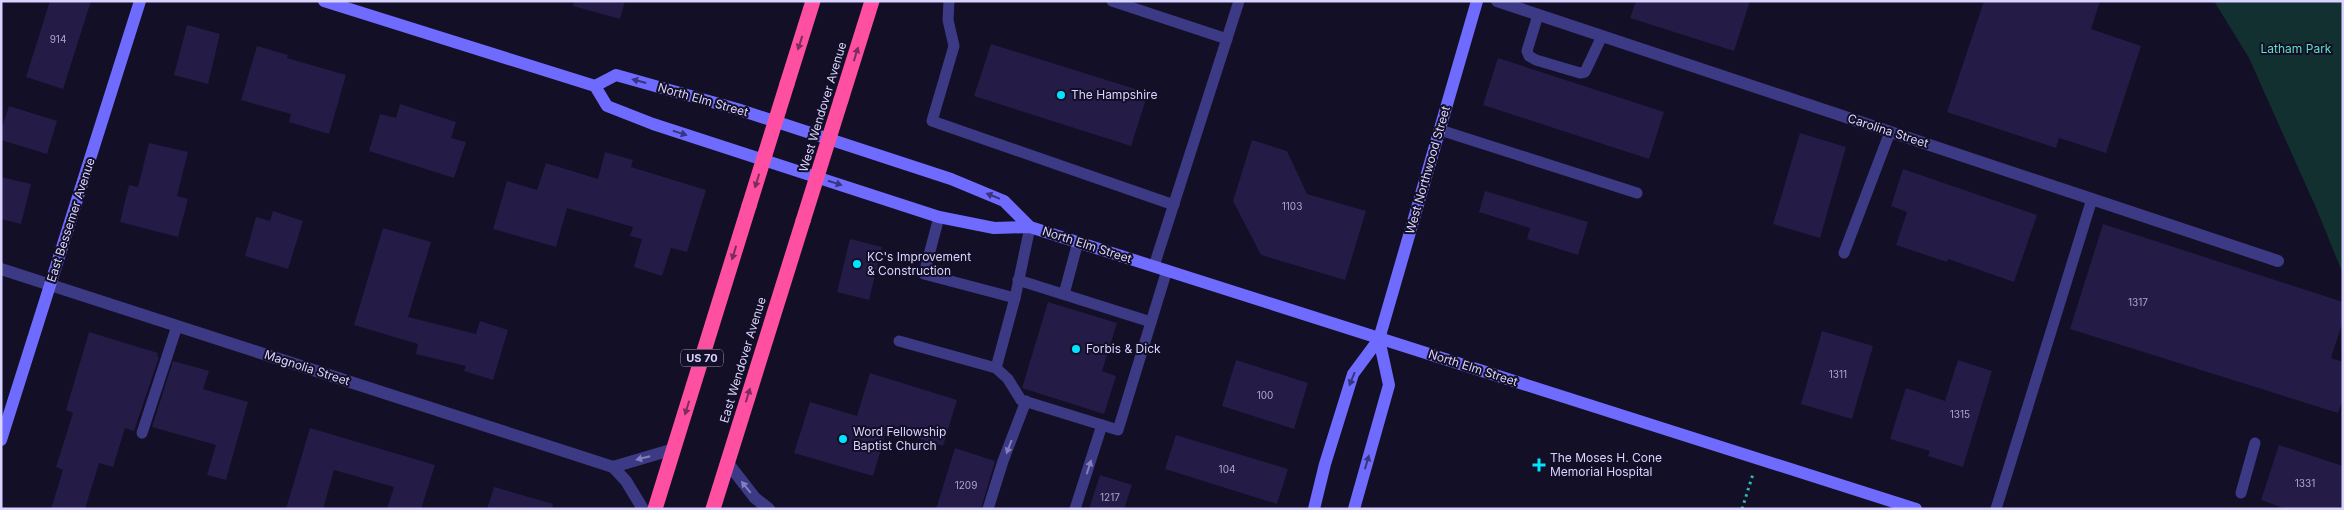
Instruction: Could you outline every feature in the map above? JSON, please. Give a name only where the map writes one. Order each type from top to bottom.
[{"type":"highway","name":"US 70","points":[[655,509],[814,1]]},
{"type":"highway","name":"West Wendover Avenue","points":[[802,221],[872,1]]},
{"type":"highway","name":"East Wendover Avenue","points":[[713,509],[802,221]]},
{"type":"main road","name":"East Bessemer Avenue","points":[[1,440],[140,1]]},
{"type":"main road","points":[[324,1],[595,86]]},
{"type":"main road","name":"West Northwood Street","points":[[1379,339],[1477,1]]},
{"type":"main road","name":"North Elm Street","points":[[1030,227],[1004,201],[968,186],[737,109],[616,75],[595,86],[606,106],[653,124],[940,217],[994,228],[1030,227],[1916,509]]},
{"type":"main road","points":[[1314,509],[1325,464],[1353,374],[1379,339]]},
{"type":"main road","points":[[1354,509],[1389,385],[1379,339]]},
{"type":"street","name":"Carolina Street","points":[[1497,1],[2278,261]]},
{"type":"street","name":"Magnolia Street","points":[[1,269],[613,467]]},
{"type":"street","points":[[643,509],[626,482],[613,467],[674,449]]},
{"type":"street","points":[[727,462],[755,498],[769,509]]},
{"type":"lane","points":[[949,1],[948,20],[954,46],[932,121],[1174,205]]},
{"type":"lane","points":[[1112,1],[1227,39]]},
{"type":"lane","points":[[1154,266],[1239,1]]},
{"type":"lane","points":[[1538,15],[1528,50],[1529,56],[1536,60],[1580,73],[1585,72],[1602,36]]},
{"type":"lane","points":[[1440,130],[1637,193]]},
{"type":"lane","points":[[1844,253],[1890,132]]},
{"type":"lane","points":[[1996,509],[2092,199]]},
{"type":"lane","points":[[940,217],[924,274],[1015,298]]},
{"type":"lane","points":[[996,368],[1015,298],[1030,227]]},
{"type":"lane","points":[[1064,294],[1078,242]]},
{"type":"lane","points":[[899,341],[996,368],[1008,379],[1020,400],[1118,430],[1167,270]]},
{"type":"lane","points":[[1018,280],[1150,322]]},
{"type":"lane","points":[[142,433],[177,326]]},
{"type":"lane","points":[[988,509],[1003,461],[1026,401]]},
{"type":"lane","points":[[1075,509],[1102,424]]},
{"type":"lane","points":[[2241,493],[2255,443]]},
{"type":"path","points":[[1742,509],[1758,459]]},
{"type":"green space","name":"Latham Park","points":[[2214,1],[2343,1],[2343,274],[2317,210],[2249,58]]},
{"type":"building","points":[[50,1],[91,1],[63,89],[26,77]]},
{"type":"building","points":[[574,1],[625,1],[620,19],[573,6]]},
{"type":"building","points":[[1636,1],[1750,1],[1734,51],[1630,18]]},
{"type":"building","points":[[1984,1],[2100,1],[2091,29],[2141,46],[2106,153],[2059,138],[2056,148],[1947,112]]},
{"type":"building","points":[[187,25],[220,34],[208,84],[174,75]]},
{"type":"building","name":"The Hampshire","points":[[991,44],[1148,93],[1131,146],[974,96]]},
{"type":"building","points":[[257,46],[288,55],[287,58],[346,75],[329,134],[289,122],[291,114],[241,100]]},
{"type":"building","points":[[1498,58],[1664,112],[1649,159],[1483,105]]},
{"type":"building","points":[[400,104],[456,122],[451,138],[466,142],[454,178],[369,151],[380,114],[396,118]]},
{"type":"building","points":[[9,106],[57,121],[47,154],[1,140],[1,130]]},
{"type":"building","points":[[1800,133],[1846,147],[1820,238],[1773,224]]},
{"type":"building","points":[[1252,140],[1287,151],[1307,194],[1366,211],[1345,280],[1261,255],[1233,201]]},
{"type":"building","points":[[149,143],[188,152],[177,196],[188,199],[178,237],[120,222],[129,185],[138,187]]},
{"type":"building","points":[[605,152],[633,160],[631,167],[706,190],[687,252],[671,248],[662,276],[634,267],[642,239],[630,236],[633,227],[567,208],[556,247],[493,229],[507,181],[537,190],[546,163],[598,179]]},
{"type":"building","points":[[1903,169],[2037,215],[2014,282],[1948,259],[1947,262],[1896,245],[1907,212],[1891,206]]},
{"type":"building","points":[[1,177],[31,184],[21,224],[1,219]]},
{"type":"building","points":[[1485,191],[1588,222],[1578,255],[1527,239],[1530,228],[1479,212]]},
{"type":"building","points":[[273,211],[303,221],[288,269],[245,256],[256,217],[270,221]]},
{"type":"building","points":[[2103,224],[2343,302],[2343,321],[2331,358],[2343,362],[2343,399],[2338,413],[2070,329]]},
{"type":"building","points":[[383,228],[431,242],[408,317],[476,334],[480,321],[508,330],[493,380],[464,371],[466,366],[416,354],[418,344],[354,325]]},
{"type":"building","points":[[850,239],[882,247],[869,300],[837,292]]},
{"type":"building","points":[[1048,302],[1117,323],[1102,371],[1116,376],[1104,414],[1022,388]]},
{"type":"building","points":[[1822,331],[1873,346],[1852,419],[1801,404]]},
{"type":"building","points":[[89,332],[158,353],[157,356],[159,357],[134,431],[125,428],[113,467],[99,463],[85,509],[51,509],[63,470],[56,467],[73,413],[66,410]]},
{"type":"building","points":[[1236,360],[1308,383],[1294,429],[1222,406]]},
{"type":"building","points":[[1958,360],[1992,371],[1963,467],[1928,456],[1930,451],[1890,439],[1906,388],[1945,401]]},
{"type":"building","points":[[173,361],[209,371],[203,389],[248,402],[226,480],[207,475],[216,445],[152,427]]},
{"type":"building","points":[[870,373],[957,400],[943,446],[887,429],[873,476],[794,453],[810,402],[857,416]]},
{"type":"building","points":[[310,428],[435,465],[421,509],[387,509],[394,487],[334,470],[323,509],[286,509]]},
{"type":"building","points":[[1176,435],[1288,469],[1277,504],[1165,469]]},
{"type":"building","points":[[2279,445],[2343,466],[2343,509],[2286,509],[2261,500]]},
{"type":"building","points":[[955,448],[995,461],[981,509],[936,509]]},
{"type":"building","points":[[1100,475],[1132,485],[1124,509],[1089,509]]},
{"type":"building","points":[[494,487],[553,504],[552,509],[487,509]]},
{"type":"place","name":"The Hampshire","points":[[1061,95]]},
{"type":"place","name":"KC's Improvement & Construction","points":[[857,264]]},
{"type":"place","name":"Forbis & Dick","points":[[1076,349]]},
{"type":"place","name":"Word Fellowship Baptist Church","points":[[843,439]]},
{"type":"place","name":"The Moses H. Cone Memorial Hospital","points":[[1539,465]]}]
